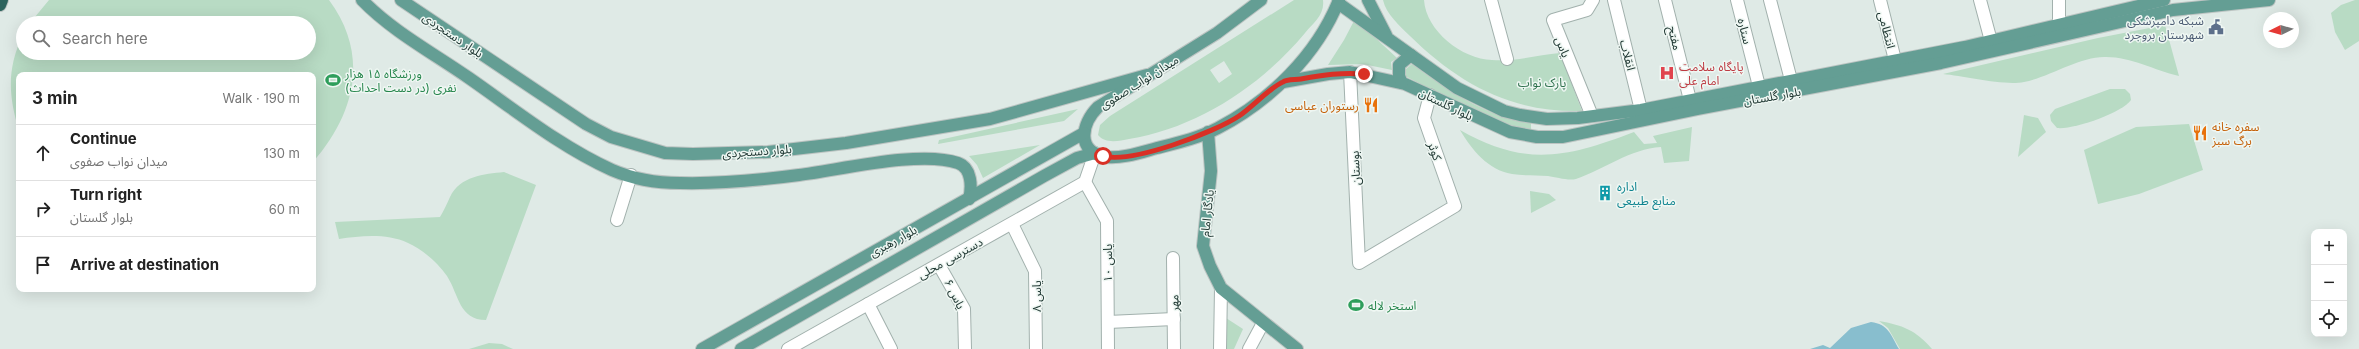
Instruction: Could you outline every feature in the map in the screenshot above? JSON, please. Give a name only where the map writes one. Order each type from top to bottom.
[{"type":"highway","points":[[0,5],[2,0]]},
{"type":"main road","points":[[362,0],[389,23],[562,142],[590,159],[631,176],[645,180],[680,184],[798,175],[915,159],[943,160],[959,163],[967,170],[972,188],[969,199]]},
{"type":"main road","name":"بلوار دستجردی","points":[[401,0],[586,124],[611,137],[665,153],[692,154],[768,152],[930,130],[990,119],[1147,75]]},
{"type":"main road","name":"میدان نواب صفوی","points":[[1084,133],[1085,125],[1090,114],[1098,107],[1147,75],[1217,33],[1261,0]]},
{"type":"main road","points":[[1368,0],[1389,39]]},
{"type":"main road","name":"بلوار گلستان","points":[[1338,2],[1457,88],[1504,111],[1530,117],[1559,119],[1641,110],[1991,41],[2060,25],[2127,4],[2164,0]]},
{"type":"main road","name":"بلوار گلستان","points":[[1282,82],[1350,72],[1402,83],[1497,128],[1528,136],[1546,138],[1575,135],[1698,109],[1948,62],[2173,10],[2268,0]]},
{"type":"main road","points":[[1084,133],[1087,145],[1095,153],[1107,157],[1127,155],[1178,143],[1208,132],[1238,117],[1282,82],[1315,44],[1338,2]]},
{"type":"main road","points":[[1402,83],[1398,76],[1398,65],[1411,55]]},
{"type":"main road","points":[[1528,136],[1534,133],[1537,127],[1530,117]]},
{"type":"main road","name":"یادگار امام","points":[[1208,132],[1211,171],[1203,246],[1210,266],[1221,288],[1297,349]]},
{"type":"main road","name":"بلوار رهبری","points":[[702,349],[1084,133]]},
{"type":"main road","name":"بلوار رهبری","points":[[741,349],[1044,176],[1077,158],[1095,153]]},
{"type":"street","points":[[1491,0],[1507,58]]},
{"type":"street","name":"یاس","points":[[1592,116],[1553,20],[1587,10],[1593,0]]},
{"type":"street","name":"انقلاب","points":[[1614,0],[1641,110]]},
{"type":"street","name":"مفتح","points":[[1665,0],[1690,100]]},
{"type":"street","name":"ستاره","points":[[1737,0],[1759,86]]},
{"type":"street","points":[[1770,0],[1791,80]]},
{"type":"street","name":"انتظامی","points":[[1880,0],[1895,60]]},
{"type":"street","points":[[1980,0],[1991,41]]},
{"type":"street","points":[[2059,0],[2060,25]]},
{"type":"street","name":"بوستان","points":[[1350,72],[1359,263],[1455,206]]},
{"type":"street","name":"کوثر","points":[[1430,95],[1424,118],[1455,206]]},
{"type":"street","points":[[1085,182],[1095,153]]},
{"type":"street","points":[[617,220],[631,176]]},
{"type":"street","name":"دسترسی محلی","points":[[788,349],[1085,182]]},
{"type":"street","name":"یاس ۱۰","points":[[1085,182],[1107,221],[1108,349]]},
{"type":"street","name":"یاس ۸","points":[[1012,224],[1035,271],[1036,349]]},
{"type":"street","name":"مهر","points":[[1173,258],[1174,349]]},
{"type":"street","name":"یاس ۶","points":[[939,264],[964,309],[965,349]]},
{"type":"street","points":[[1220,349],[1221,288]]},
{"type":"street","points":[[868,304],[891,349]]},
{"type":"street","points":[[1108,322],[1174,319]]},
{"type":"street","points":[[1248,349],[1263,322]]},
{"type":"green space","name":"ورزشگاه ۱۵ هزار نفری (در دست احداث)","points":[[49,0],[329,0],[342,21],[350,42],[353,63],[352,84],[347,104],[339,124],[327,144],[316,158],[316,72],[16,72],[16,121],[11,93],[11,82],[16,53],[16,60],[316,60],[316,16],[36,16]]},
{"type":"green space","points":[[1294,0],[1323,0],[1322,10],[1318,18],[1288,52],[1248,87],[1203,115],[1154,133],[1125,140],[1108,141],[1104,140],[1098,135],[1100,125],[1110,116]],"holes":[[[1224,61],[1232,74],[1219,83],[1210,70]]]},
{"type":"green space","name":"پارک نواب","points":[[1383,0],[1424,0],[1426,11],[1438,32],[1458,49],[1469,55],[1492,60],[1509,60],[1560,53],[1582,111],[1532,107],[1510,101],[1467,81],[1429,53],[1410,36],[1390,15]]},
{"type":"green space","points":[[2359,0],[2359,41],[2345,50],[2335,32],[2331,13],[2341,5]]},
{"type":"green space","points":[[1355,19],[1397,58],[1391,62],[1392,70],[1363,64],[1328,65]]},
{"type":"green space","points":[[2165,25],[2179,76],[2134,61],[2106,57],[2075,63],[2044,76],[2016,83],[1995,82],[1943,74],[2098,38]]},
{"type":"green space","points":[[1412,64],[1453,92],[1483,109],[1515,120],[1531,123],[1531,130],[1482,115],[1405,76],[1406,69]]},
{"type":"green space","points":[[2110,89],[2125,89],[2130,94],[2131,100],[2118,110],[2097,120],[2064,128],[2057,128],[2051,121],[2050,115],[2055,109]]},
{"type":"green space","points":[[1078,109],[1064,121],[938,144],[939,140]]},
{"type":"green space","points":[[2024,115],[2038,118],[2046,132],[2018,157]]},
{"type":"green space","points":[[2189,124],[2203,170],[2139,194],[2098,204],[2084,150],[2136,127]]},
{"type":"green space","points":[[1692,127],[1689,161],[1664,163],[1661,147],[1639,151],[1628,155],[1576,179],[1516,175],[1503,172],[1488,164],[1475,152],[1460,130],[1483,142],[1505,150],[1526,154],[1546,155],[1566,153],[1587,148],[1634,132],[1644,144],[1657,143],[1653,136]]},
{"type":"green space","points":[[1040,145],[983,178],[977,165],[969,156]]},
{"type":"green space","points":[[504,172],[536,185],[486,320],[477,319],[470,316],[465,311],[447,276],[439,266],[419,249],[408,243],[391,238],[365,236],[339,239],[335,222],[440,217],[454,190],[466,180],[481,175]]},
{"type":"green space","points":[[1530,191],[1549,194],[1556,200],[1531,213]]},
{"type":"green space","points":[[1226,318],[1243,329],[1234,349],[1225,349]]},
{"type":"green space","points":[[1879,321],[1895,324],[1908,329],[1920,337],[1932,349],[1900,349],[1888,328]]},
{"type":"green space","points":[[489,343],[502,344],[513,349],[469,349]]},
{"type":"water","points":[[1871,322],[1877,323],[1885,328],[1899,349],[1810,349],[1823,345],[1830,348],[1851,328]]},
{"type":"place","name":"شبکه دامپزشکی شهرستان بروجرد","points":[[2216,27]]},
{"type":"place","name":"پایگاه سلامت امام علی","points":[[1667,73]]},
{"type":"place","name":"ورزشگاه ۱۵ هزار نفری (در دست احداث)","points":[[333,80]]},
{"type":"place","name":"رستوران عباسی","points":[[1371,105]]},
{"type":"place","name":"سفره خانه برگ سبز","points":[[2200,133]]},
{"type":"place","name":"اداره منابع طبیعی","points":[[1605,193]]},
{"type":"place","name":"استخر لاله","points":[[1356,305]]},
{"type":"route","points":[[1103,156],[1127,155],[1148,151],[1178,143],[1217,129],[1257,104],[1282,82],[1328,74],[1350,72],[1355,74],[1364,74]]}]
